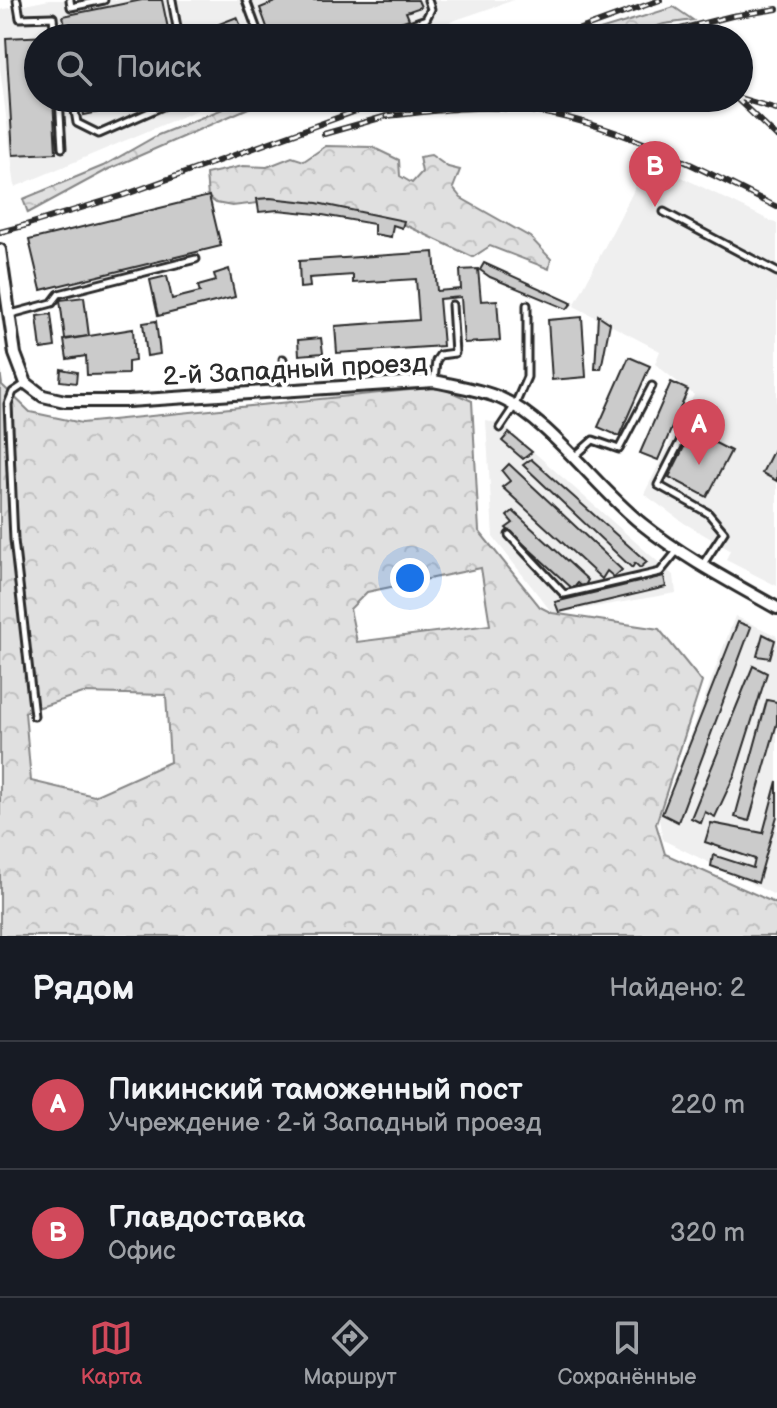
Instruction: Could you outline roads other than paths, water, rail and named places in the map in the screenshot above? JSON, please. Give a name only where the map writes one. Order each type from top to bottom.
[{"type":"street","points":[[0,250],[15,354],[26,383]]},
{"type":"street","name":"2-й Западный проезд","points":[[26,383],[43,396],[65,401],[128,401],[434,381],[486,394],[530,416],[640,523],[702,566],[777,608]]},
{"type":"lane","points":[[17,0],[20,18],[53,17],[54,24]]},
{"type":"lane","points":[[70,0],[71,7],[104,0]]},
{"type":"lane","points":[[172,0],[176,24]]},
{"type":"lane","points":[[246,0],[255,24]]},
{"type":"lane","points":[[412,24],[426,19],[431,9],[428,0]]},
{"type":"lane","points":[[60,112],[62,148]]},
{"type":"lane","points":[[75,112],[77,123],[99,134],[149,112]]},
{"type":"lane","points":[[664,212],[777,272]]},
{"type":"lane","points":[[11,314],[52,303],[59,294],[196,259]]},
{"type":"lane","points":[[434,381],[436,361],[440,355],[455,353],[452,305]]},
{"type":"lane","points":[[500,428],[514,407],[527,377],[527,305]]},
{"type":"lane","points":[[283,359],[287,392]]},
{"type":"lane","points":[[26,383],[13,392],[8,404],[14,540],[34,716]]},
{"type":"lane","points":[[573,458],[593,440],[619,449],[652,386]]},
{"type":"lane","points":[[692,418],[658,485],[708,513],[724,532],[702,566]]},
{"type":"lane","points":[[509,535],[564,594],[660,572],[678,550]]},
{"type":"railway","points":[[594,24],[660,0]]},
{"type":"railway","points":[[700,24],[777,9]]},
{"type":"railway","points":[[753,102],[777,109]]},
{"type":"railway","points":[[19,227],[124,195],[353,112]]},
{"type":"railway","points":[[386,116],[429,112]]},
{"type":"railway","points":[[535,112],[617,133],[682,160],[777,207]]},
{"type":"railway","points":[[751,112],[777,137]]},
{"type":"railway","points":[[324,134],[394,114]]},
{"type":"railway","points":[[0,232],[27,225]]},
{"type":"place","name":"Главдоставка","points":[[655,207]]},
{"type":"place","name":"Пикинский таможенный пост","points":[[699,465]]}]
